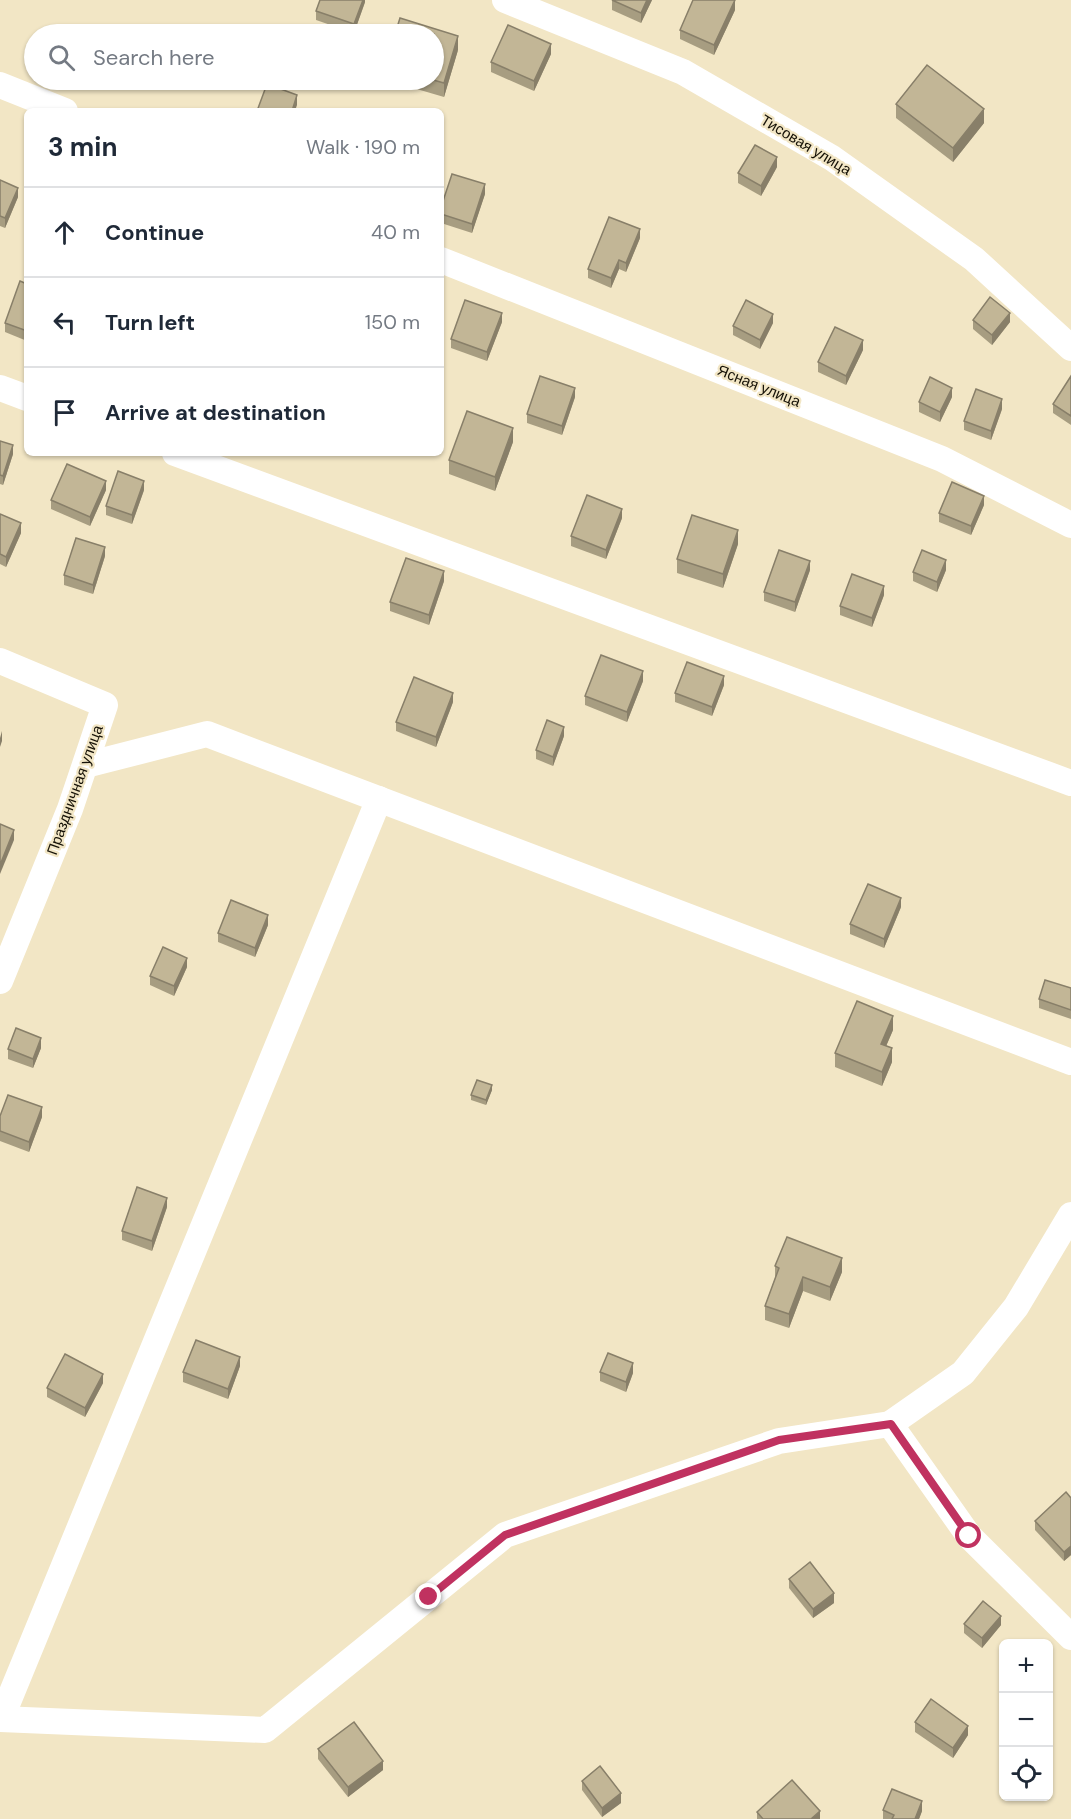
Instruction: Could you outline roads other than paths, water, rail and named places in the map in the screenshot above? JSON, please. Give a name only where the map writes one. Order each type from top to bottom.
[{"type":"street","name":"Тисовая улица","points":[[505,0],[683,72],[832,158],[974,259],[1071,348]]},
{"type":"street","points":[[0,85],[58,108]]},
{"type":"street","name":"Ясная улица","points":[[444,261],[942,459],[1071,525]]},
{"type":"street","points":[[0,388],[24,397]]},
{"type":"street","points":[[183,456],[1071,783]]},
{"type":"street","name":"Праздничная улица","points":[[0,661],[105,705],[70,809],[0,981]]},
{"type":"street","points":[[86,765],[207,734],[1071,1062]]},
{"type":"street","points":[[379,799],[0,1719],[265,1730],[505,1535],[779,1440],[891,1424],[963,1373],[1016,1307],[1071,1215]]},
{"type":"street","points":[[891,1424],[969,1536],[1071,1637]]}]
